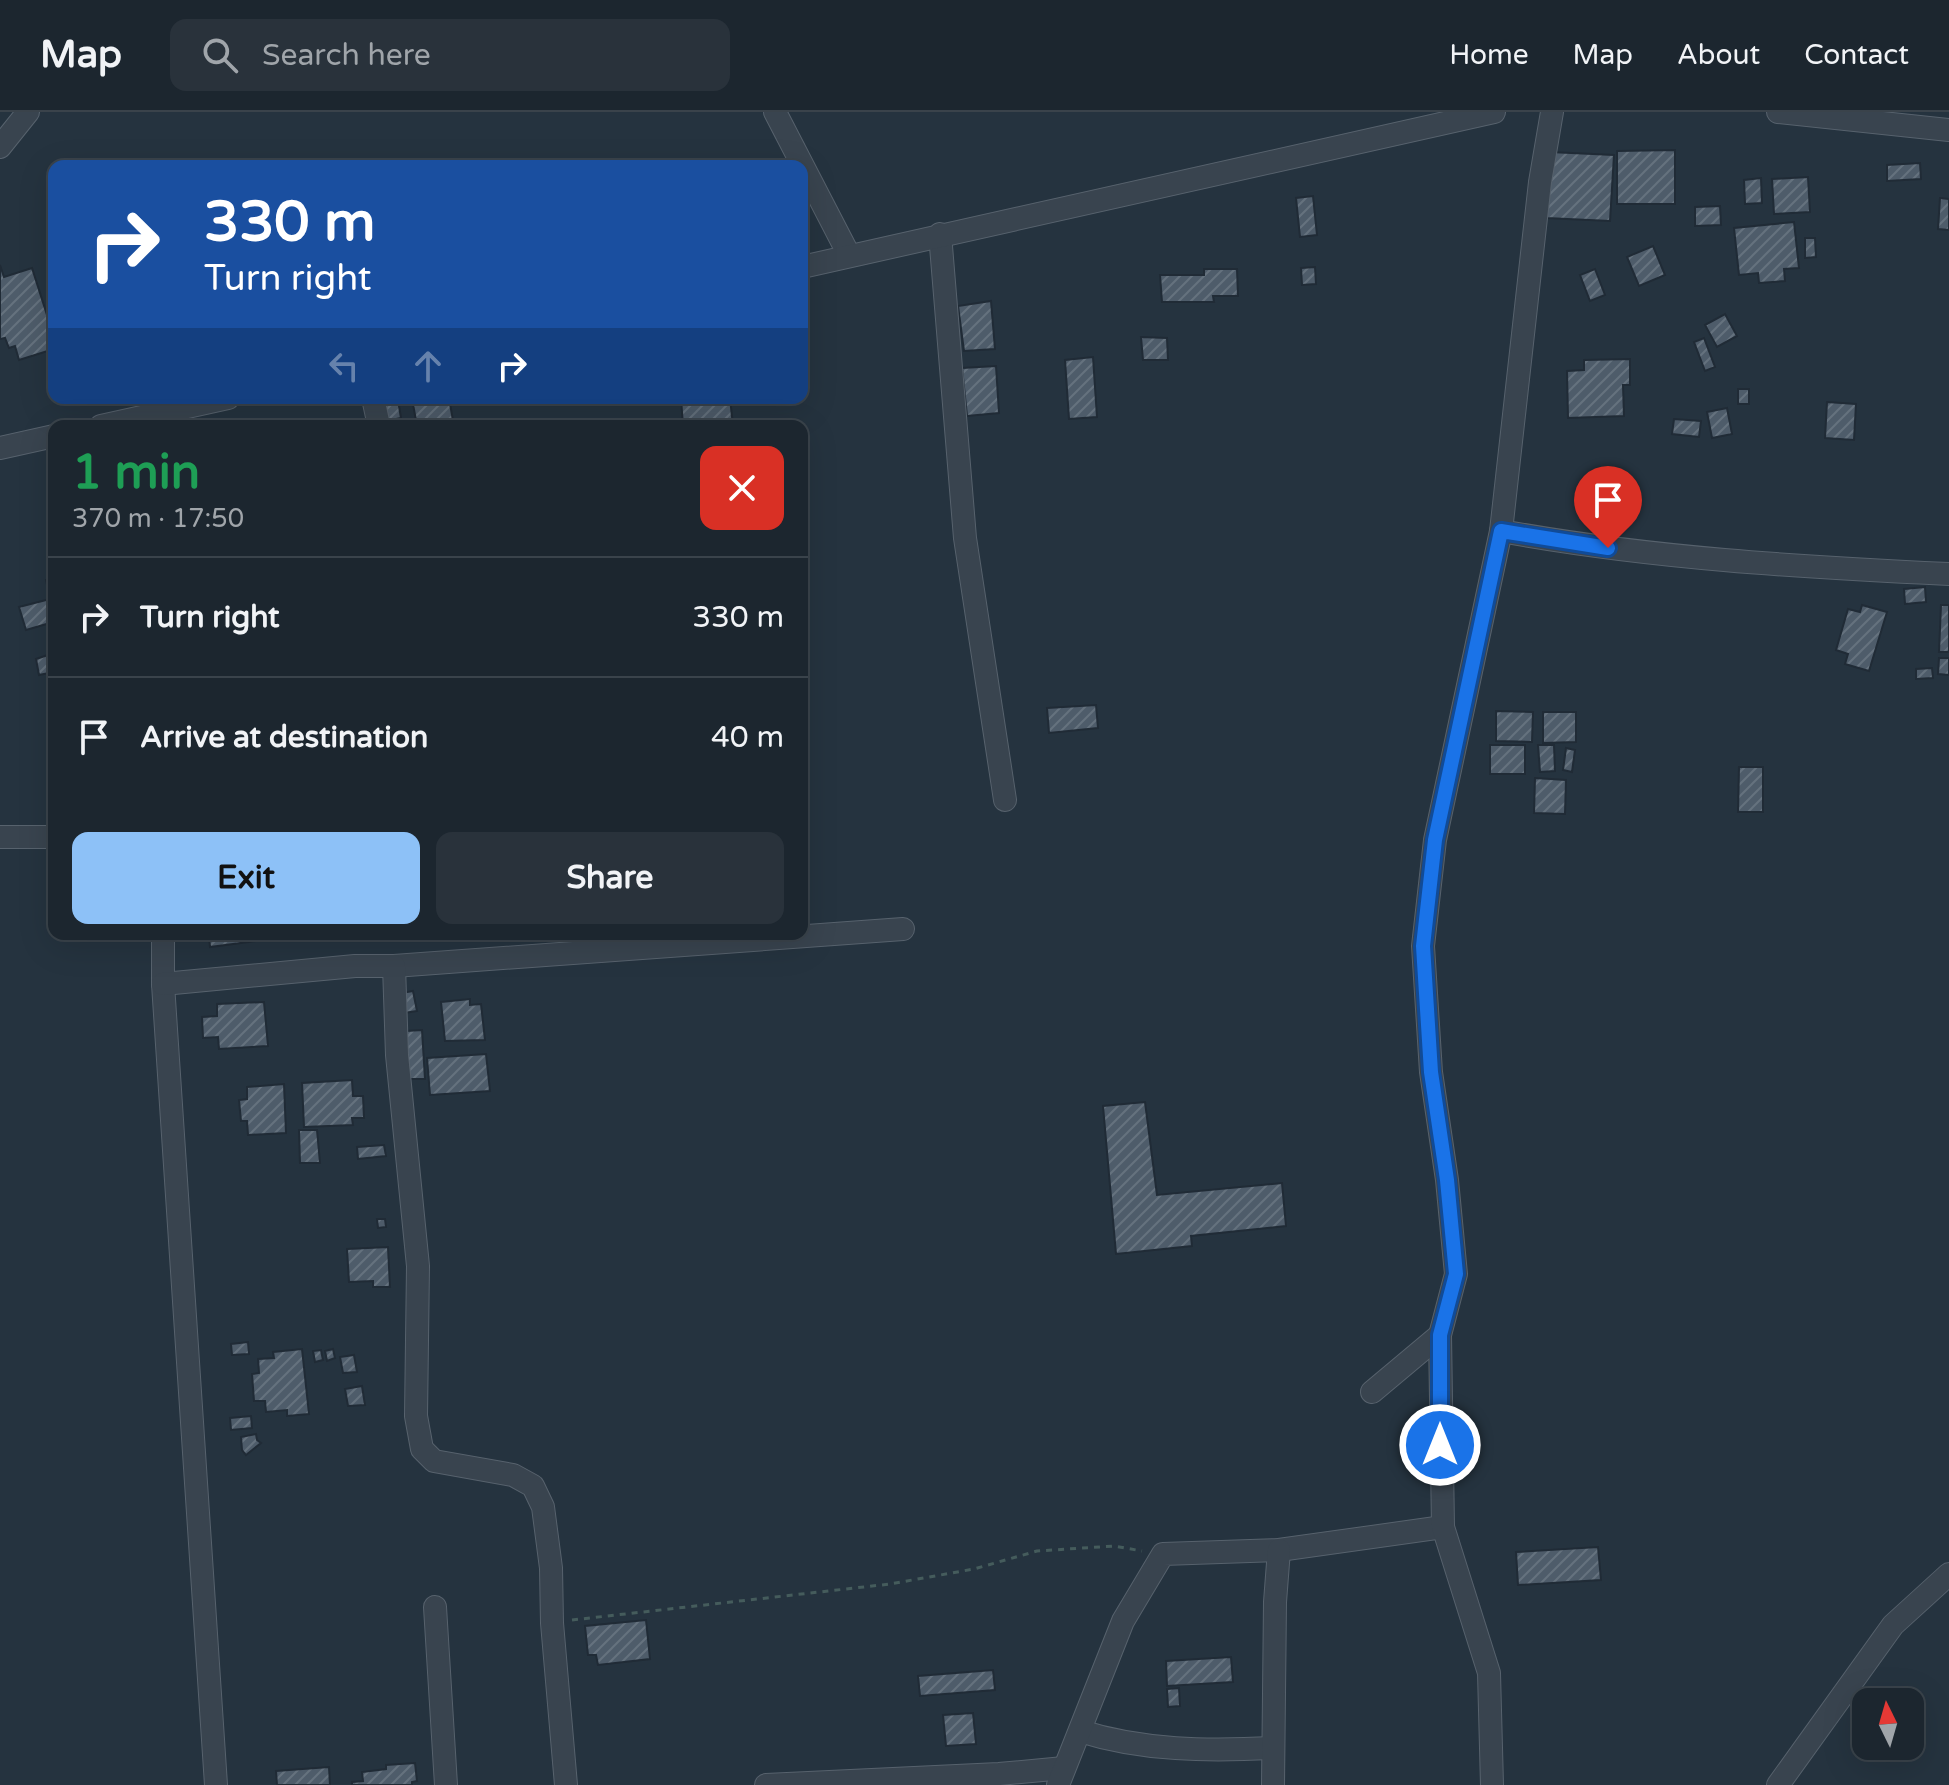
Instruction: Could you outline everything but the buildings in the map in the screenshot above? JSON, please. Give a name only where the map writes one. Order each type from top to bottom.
[{"type":"street","points":[[0,147],[28,112]]},
{"type":"street","points":[[775,112],[800,160]]},
{"type":"street","points":[[808,265],[1494,112]]},
{"type":"street","points":[[1492,1785],[1489,1673],[1443,1527],[1440,1335],[1456,1274],[1447,1180],[1431,1072],[1423,946],[1435,840],[1501,531],[1540,182],[1552,112]]},
{"type":"street","points":[[1778,112],[1949,130]]},
{"type":"street","points":[[808,176],[849,255]]},
{"type":"street","points":[[940,234],[965,538],[1005,800]]},
{"type":"street","points":[[128,420],[201,404]]},
{"type":"street","points":[[0,448],[48,437]]},
{"type":"street","points":[[1501,531],[1578,545],[1758,565],[1949,574]]},
{"type":"street","points":[[0,837],[48,837]]},
{"type":"street","points":[[808,936],[903,929]]},
{"type":"street","points":[[163,940],[163,984],[216,1785]]},
{"type":"street","points":[[163,984],[355,966],[394,966],[752,940]]},
{"type":"street","points":[[394,966],[398,1070],[418,1266],[416,1416],[422,1449],[434,1461],[513,1475],[533,1486],[543,1507],[551,1568],[552,1623],[566,1785]]},
{"type":"street","points":[[1372,1392],[1440,1335]]},
{"type":"street","points":[[766,1785],[999,1774],[1061,1777],[1123,1621],[1163,1554],[1279,1550],[1443,1527]]},
{"type":"street","points":[[1273,1785],[1275,1602],[1279,1550]]},
{"type":"street","points":[[1778,1785],[1893,1625],[1949,1574]]},
{"type":"street","points":[[435,1607],[446,1785]]},
{"type":"street","points":[[1080,1731],[1116,1742],[1159,1747],[1216,1750],[1273,1748]]},
{"type":"path","points":[[552,1623],[890,1584],[974,1569],[1037,1551],[1114,1546],[1163,1554]]},
{"type":"route","points":[[1440,1445],[1440,1335],[1456,1274],[1447,1180],[1431,1072],[1423,946],[1435,840],[1501,531],[1608,548]]}]
